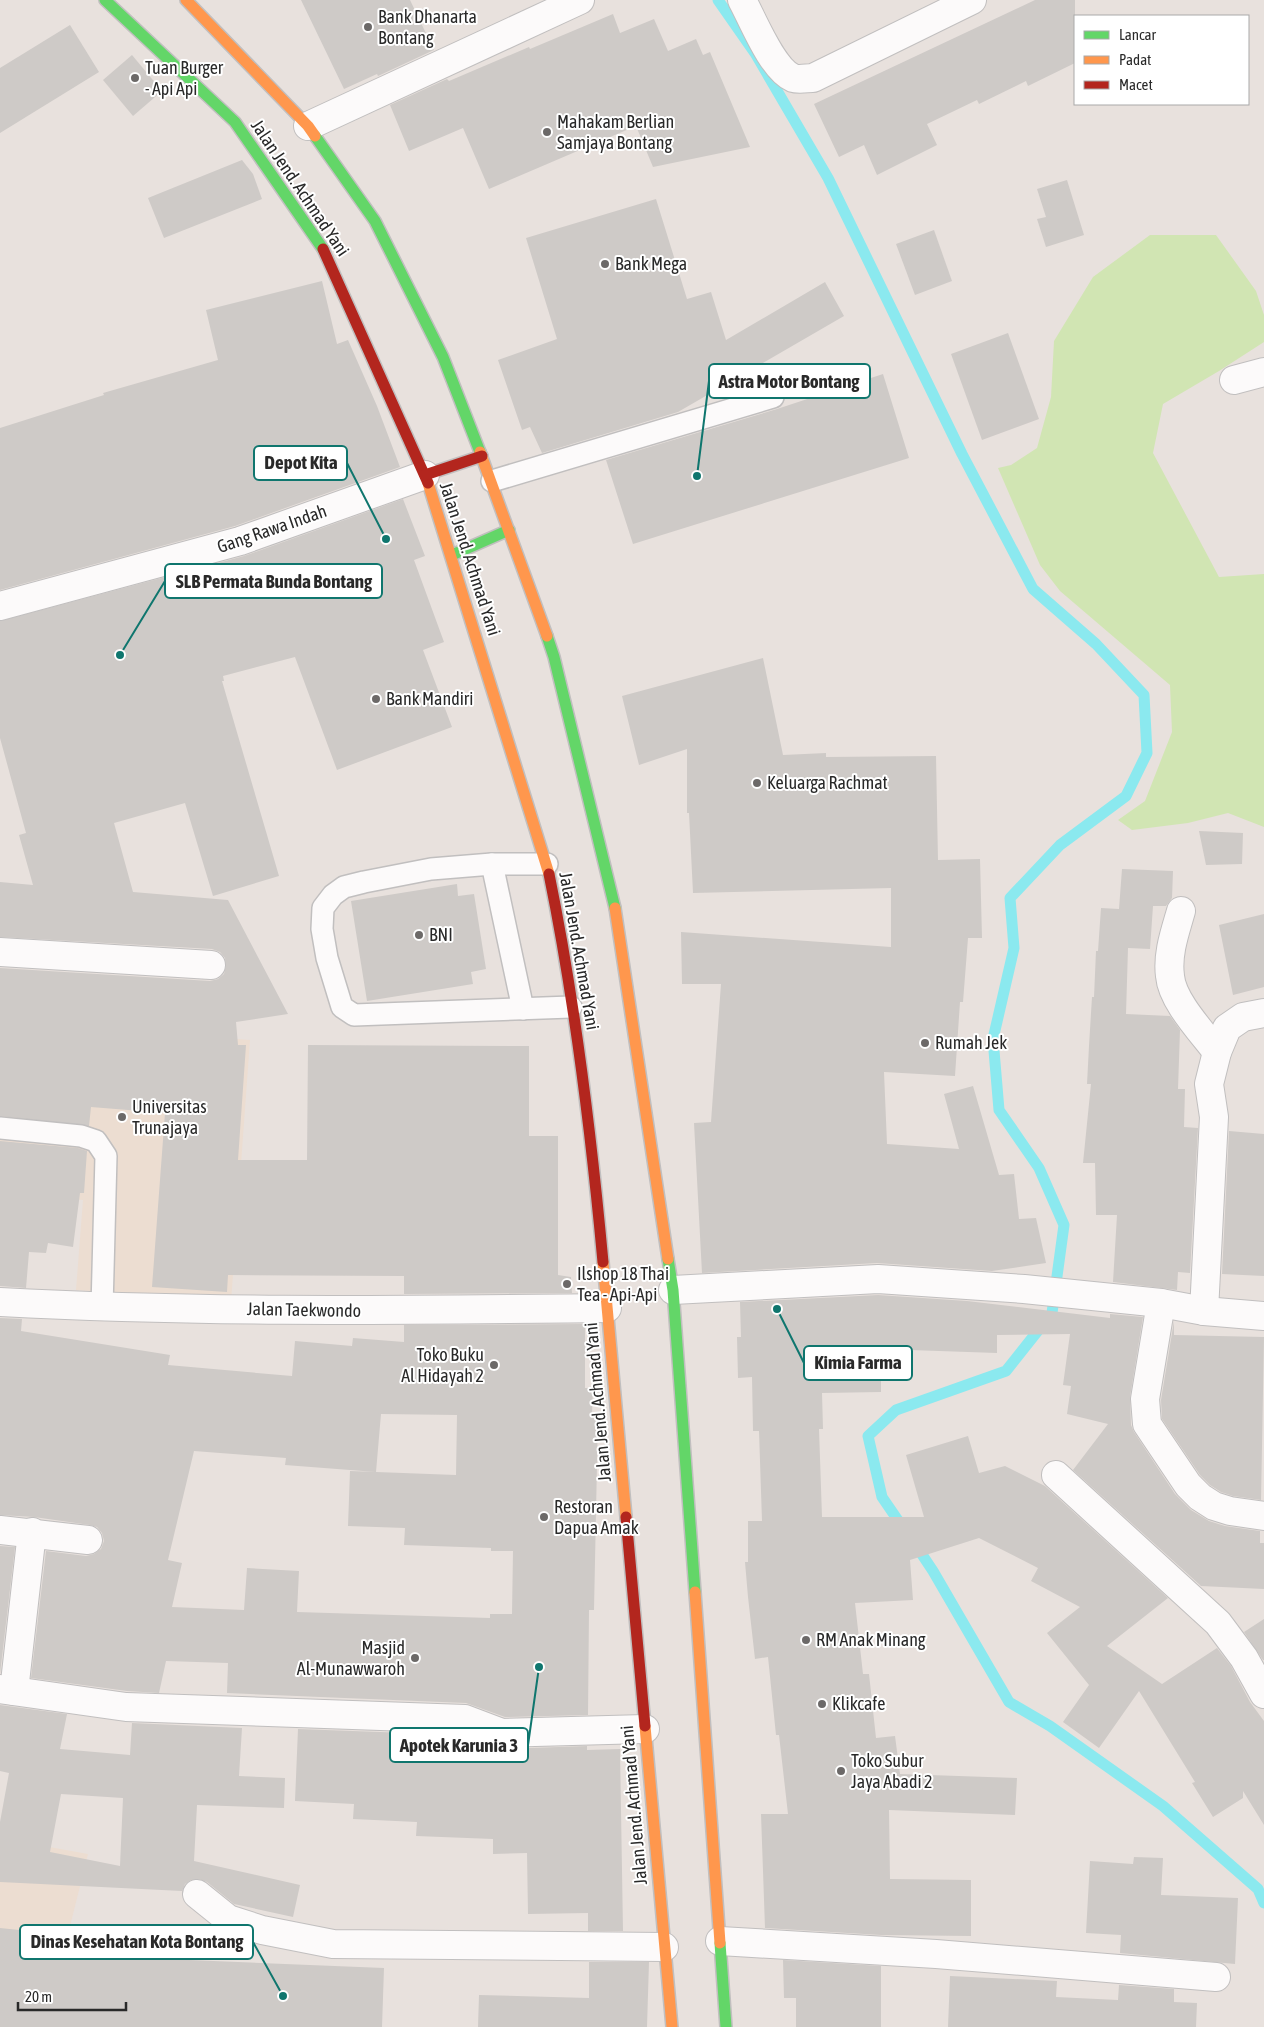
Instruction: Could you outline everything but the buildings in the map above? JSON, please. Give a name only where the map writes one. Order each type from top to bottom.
[{"type":"street","name":"Jalan Jend. Achmad Yani","points":[[105,0],[235,122],[327,254],[425,475],[452,555],[547,864],[560,927],[594,1162],[672,2027]]},
{"type":"street","name":"Jalan Jend. Achmad Yani","points":[[186,0],[308,126],[375,221],[443,357],[492,481],[554,657],[616,911],[673,1290],[726,2027]]},
{"type":"street","points":[[308,126],[580,0]]},
{"type":"street","points":[[742,0],[772,56],[783,71],[794,78],[813,78],[972,0]]},
{"type":"street","points":[[1234,380],[1264,372]]},
{"type":"street","points":[[425,475],[482,456]]},
{"type":"street","name":"Gang Rawa Indah","points":[[0,606],[240,541],[425,475]]},
{"type":"street","points":[[452,555],[509,530]]},
{"type":"street","points":[[1181,911],[1172,941],[1169,961],[1170,978],[1177,997],[1217,1052]]},
{"type":"street","points":[[0,952],[211,965]]},
{"type":"street","points":[[1204,1311],[1214,1117],[1209,1084],[1217,1052],[1227,1028],[1243,1017],[1264,1013]]},
{"type":"street","points":[[673,1290],[878,1280],[1024,1289],[1076,1296],[1161,1303],[1204,1311],[1264,1316]]},
{"type":"street","name":"Jalan Taekwondo","points":[[0,1302],[102,1308],[348,1311],[607,1308]]},
{"type":"street","points":[[1161,1303],[1145,1399],[1147,1424],[1188,1484],[1200,1497],[1214,1506],[1230,1511],[1264,1516]]},
{"type":"street","points":[[1056,1474],[1218,1623],[1244,1658],[1264,1694]]},
{"type":"street","points":[[0,1530],[32,1532],[88,1540]]},
{"type":"street","points":[[32,1532],[7,1690],[126,1707],[458,1719],[502,1733],[645,1729]]},
{"type":"street","points":[[197,1894],[228,1919],[270,1932],[333,1944],[664,1947]]},
{"type":"street","points":[[720,1941],[936,1954],[1216,1977]]},
{"type":"lane","points":[[492,481],[773,397]]},
{"type":"lane","points":[[492,864],[523,1009]]},
{"type":"lane","points":[[547,864],[492,864],[423,871],[344,887],[333,895],[324,908],[322,928],[327,958],[342,1007],[354,1015],[571,1007]]},
{"type":"lane","points":[[0,1128],[81,1136],[96,1141],[106,1156],[102,1308]]},
{"type":"shaded area","name":"Universitas Trunajaya","points":[[0,1021],[250,1040],[231,1302],[76,1290],[83,1200],[0,1193]]},
{"type":"shaded area","points":[[0,1838],[88,1854],[45,2027],[0,2027]]},
{"type":"green space","points":[[1150,235],[1216,235],[1256,291],[1264,315],[1264,342],[1163,404],[1153,453],[1219,577],[1264,574],[1264,827],[1228,813],[1188,823],[1132,830],[1118,820],[1145,801],[1172,732],[1170,685],[1060,591],[1040,565],[998,468],[1011,465],[1037,448],[1051,397],[1054,341],[1093,277]]},
{"type":"waterway","points":[[718,0],[755,53],[828,178],[962,454],[1033,589],[1096,644],[1144,695],[1147,753],[1126,796],[1060,845],[1010,898],[1014,948],[993,1039],[999,1110],[1039,1168],[1064,1225],[1052,1313],[1006,1371],[896,1410],[868,1436],[882,1497],[904,1529]]},
{"type":"waterway","points":[[915,1544],[933,1571],[1009,1702],[1050,1726],[1163,1806],[1258,1889],[1264,1903]]},
{"type":"traffic: fast","points":[[105,0],[235,122],[323,249]]},
{"type":"traffic: fast","points":[[315,136],[375,221],[443,357],[480,452]]},
{"type":"traffic: fast","points":[[452,555],[509,530]]},
{"type":"traffic: fast","points":[[547,636],[554,657],[615,908]]},
{"type":"traffic: fast","points":[[668,1259],[673,1290],[695,1592]]},
{"type":"traffic: fast","points":[[720,1943],[726,2027]]},
{"type":"traffic: slow","points":[[186,0],[308,126],[315,136]]},
{"type":"traffic: slow","points":[[480,452],[547,636]]},
{"type":"traffic: slow","points":[[428,483],[549,874]]},
{"type":"traffic: slow","points":[[615,908],[668,1259]]},
{"type":"traffic: slow","points":[[603,1262],[626,1517]]},
{"type":"traffic: slow","points":[[695,1592],[720,1943]]},
{"type":"traffic: slow","points":[[645,1726],[672,2027]]},
{"type":"traffic: jam","points":[[323,249],[428,483]]},
{"type":"traffic: jam","points":[[425,475],[482,456]]},
{"type":"traffic: jam","points":[[549,874],[567,970],[581,1067],[603,1262]]},
{"type":"traffic: jam","points":[[626,1517],[645,1726]]},
{"type":"place","name":"Bank Dhanarta Bontang","points":[[368,27]]},
{"type":"place","name":"Tuan Burger - Api Api","points":[[135,78]]},
{"type":"place","name":"Mahakam Berlian Samjaya Bontang","points":[[547,132]]},
{"type":"place","name":"Bank Mega","points":[[605,264]]},
{"type":"place","name":"Astra Motor Bontang","points":[[697,476]]},
{"type":"place","name":"Depot Kita","points":[[386,539]]},
{"type":"place","name":"SLB Permata Bunda Bontang","points":[[120,655]]},
{"type":"place","name":"Bank Mandiri","points":[[376,699]]},
{"type":"place","name":"Keluarga Rachmat","points":[[757,783]]},
{"type":"place","name":"BNI","points":[[419,935]]},
{"type":"place","name":"Rumah Jek","points":[[925,1043]]},
{"type":"place","name":"Universitas Trunajaya","points":[[122,1117]]},
{"type":"place","name":"Ilshop 18 Thai Tea - Api-Api","points":[[567,1284]]},
{"type":"place","name":"Kimia Farma","points":[[777,1309]]},
{"type":"place","name":"Toko Buku Al Hidayah 2","points":[[494,1365]]},
{"type":"place","name":"Restoran Dapua Amak","points":[[544,1517]]},
{"type":"place","name":"RM Anak Minang","points":[[806,1640]]},
{"type":"place","name":"Masjid Al-Munawwaroh","points":[[415,1658]]},
{"type":"place","name":"Apotek Karunia 3","points":[[539,1667]]},
{"type":"place","name":"Klikcafe","points":[[822,1704]]},
{"type":"place","name":"Toko Subur Jaya Abadi 2","points":[[841,1771]]},
{"type":"place","name":"Dinas Kesehatan Kota Bontang","points":[[283,1996]]}]
